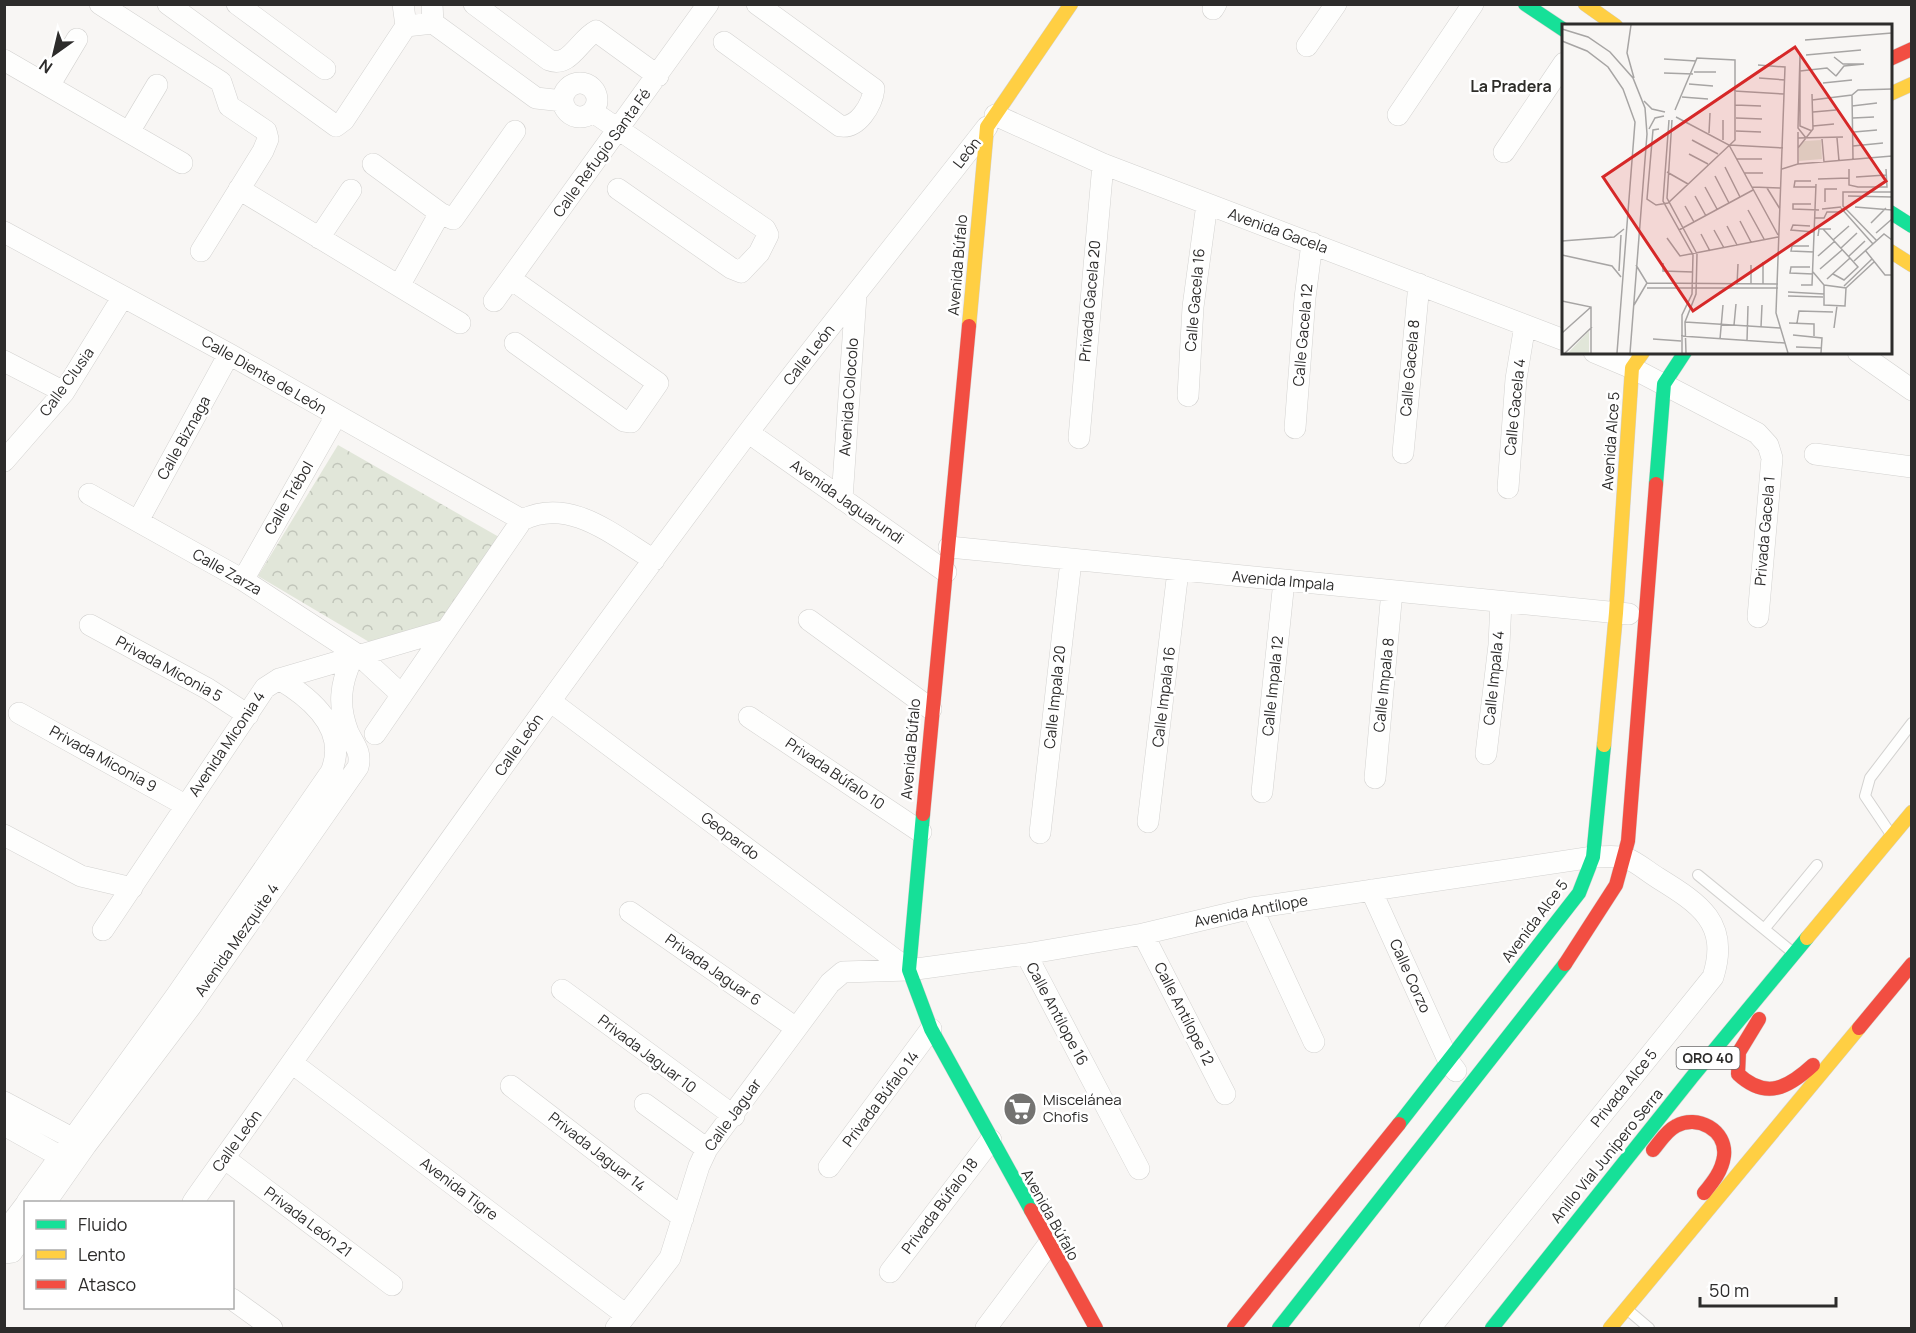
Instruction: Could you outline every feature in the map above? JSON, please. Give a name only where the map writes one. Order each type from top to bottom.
[{"type":"main road","name":"León","points":[[991,121],[1071,4]]},
{"type":"main road","points":[[1525,4],[1562,29]]},
{"type":"main road","points":[[1585,4],[1613,24]]},
{"type":"main road","points":[[1892,58],[1911,49]]},
{"type":"main road","points":[[1892,93],[1911,84]]},
{"type":"main road","name":"Avenida Búfalo","points":[[991,121],[931,709],[909,970],[931,1029],[1096,1329]]},
{"type":"main road","points":[[1892,213],[1911,226]]},
{"type":"main road","points":[[1892,252],[1911,265]]},
{"type":"main road","points":[[1279,1329],[1568,960],[1616,885],[1625,858],[1664,384],[1684,354]]},
{"type":"main road","name":"Avenida Alce 5","points":[[1234,1329],[1449,1062],[1579,893],[1593,856],[1617,613],[1638,360]]},
{"type":"main road","name":"Anillo Vial Junípero Serra","points":[[1492,1329],[1558,1243],[1911,812]]},
{"type":"main road","points":[[1860,875],[1745,1039],[1737,1065],[1738,1074],[1744,1081],[1763,1089],[1780,1090],[1791,1084],[1802,1076],[1910,967]]},
{"type":"main road","points":[[1610,1329],[1910,967]]},
{"type":"main road","points":[[1558,1243],[1606,1200],[1674,1127],[1700,1121],[1712,1128],[1723,1141],[1722,1165],[1626,1309]]},
{"type":"street","points":[[100,4],[221,82],[229,106],[266,131],[268,139],[263,151],[201,251]]},
{"type":"street","points":[[168,4],[336,126],[344,120],[406,26],[433,14],[536,98],[563,101],[567,89],[579,83],[586,84],[596,93],[597,100],[592,112],[765,229],[768,235],[759,253],[741,272],[731,268],[618,189]]},
{"type":"street","points":[[237,4],[325,69]]},
{"type":"street","points":[[403,4],[406,26]]},
{"type":"street","points":[[474,4],[549,60],[564,62],[588,35],[596,31],[658,76]]},
{"type":"street","name":"Calle Refugio Santa Fé","points":[[494,301],[708,4]]},
{"type":"street","points":[[724,42],[840,126],[847,128],[855,123],[873,98],[874,89],[757,4]]},
{"type":"street","points":[[1307,46],[1336,4]]},
{"type":"street","points":[[1398,115],[1473,4]]},
{"type":"street","points":[[49,86],[77,39]]},
{"type":"street","points":[[4,60],[182,163]]},
{"type":"street","points":[[1503,152],[1562,64]]},
{"type":"street","points":[[129,132],[157,85]]},
{"type":"street","name":"Avenida Gacela","points":[[991,121],[1562,340]]},
{"type":"street","name":"León","points":[[856,295],[991,121]]},
{"type":"street","points":[[373,164],[448,219],[456,217],[514,132]]},
{"type":"street","name":"Privada Gacela 20","points":[[1079,438],[1103,164]]},
{"type":"street","points":[[239,189],[460,323]]},
{"type":"street","points":[[319,238],[351,190]]},
{"type":"street","name":"Calle Gacela 16","points":[[1188,396],[1193,307],[1207,204]]},
{"type":"street","points":[[399,286],[440,213]]},
{"type":"street","name":"Calle Diente de León","points":[[4,232],[229,354],[522,520]]},
{"type":"street","name":"Calle Gacela 12","points":[[1295,428],[1305,298],[1312,243]]},
{"type":"street","points":[[511,279],[658,383],[631,422],[624,421],[515,343]]},
{"type":"street","name":"Calle Gacela 8","points":[[1403,453],[1419,284]]},
{"type":"street","name":"Calle León","points":[[194,1201],[550,701],[748,433],[856,295]]},
{"type":"street","name":"Avenida Colocolo","points":[[842,499],[856,295]]},
{"type":"street","name":"Calle Clusia","points":[[4,461],[64,392],[123,298]]},
{"type":"street","name":"Calle Gacela 4","points":[[1508,488],[1516,379],[1526,325]]},
{"type":"street","name":"Calle Biznaga","points":[[138,521],[229,354]]},
{"type":"street","points":[[1605,354],[1638,360],[1664,384]]},
{"type":"street","points":[[1861,354],[1911,390]]},
{"type":"street","points":[[4,361],[64,392]]},
{"type":"street","name":"Privada Gacela 1","points":[[1664,384],[1757,434],[1768,445],[1772,458],[1758,617]]},
{"type":"street","name":"Calle Trébol","points":[[243,580],[336,416]]},
{"type":"street","name":"Avenida Jaguarundi","points":[[748,433],[946,572]]},
{"type":"street","points":[[1815,454],[1910,464]]},
{"type":"street","name":"Calle Zarza","points":[[89,494],[243,580],[356,658],[402,695]]},
{"type":"street","points":[[375,734],[522,520],[554,511],[577,514],[654,560]]},
{"type":"street","name":"Avenida Impala","points":[[949,547],[1646,617]]},
{"type":"street","name":"Calle Impala 20","points":[[1040,833],[1071,561]]},
{"type":"street","name":"Calle Impala 16","points":[[1148,822],[1178,571]]},
{"type":"street","name":"Calle Impala 12","points":[[1262,792],[1284,581]]},
{"type":"street","name":"Calle Impala 8","points":[[1375,778],[1392,591]]},
{"type":"street","name":"Calle Impala 4","points":[[1486,754],[1499,645],[1501,602]]},
{"type":"street","points":[[809,620],[931,709]]},
{"type":"street","name":"Privada Miconia 5","points":[[90,625],[208,689],[248,715]]},
{"type":"street","name":"Avenida Miconia 4","points":[[103,930],[265,688],[279,678],[356,658],[446,630]]},
{"type":"street","name":"Avenida Mezquite 4","points":[[47,1201],[67,1160],[80,1141],[183,1001],[292,845],[331,772],[342,735],[342,684],[356,658]]},
{"type":"street","points":[[279,678],[316,707],[342,735]]},
{"type":"street","name":"Geopardo","points":[[550,701],[909,970]]},
{"type":"street","name":"Privada Miconia 9","points":[[19,713],[186,805]]},
{"type":"street","name":"Privada Búfalo 10","points":[[749,717],[921,832]]},
{"type":"street","points":[[4,835],[81,876],[132,888]]},
{"type":"street","name":"Avenida Antílope","points":[[909,970],[1026,954],[1143,934],[1252,908],[1593,856],[1625,858]]},
{"type":"street","name":"Privada Alce 5","points":[[1430,1329],[1713,977],[1720,956],[1719,938],[1712,922],[1685,895],[1625,858]]},
{"type":"street","name":"Calle Corzo","points":[[1371,890],[1449,1062],[1469,1086]]},
{"type":"street","points":[[1252,908],[1314,1042]]},
{"type":"street","name":"Privada Jaguar 6","points":[[630,912],[796,1028]]},
{"type":"street","name":"Calle Antílope 12","points":[[1143,934],[1226,1094]]},
{"type":"street","name":"Calle Antílope 16","points":[[1026,954],[1139,1169]]},
{"type":"street","name":"Calle Jaguar","points":[[621,1322],[670,1258],[707,1149],[734,1116],[830,983],[843,972],[909,970]]},
{"type":"street","name":"Privada Jaguar 10","points":[[562,990],[734,1116]]},
{"type":"street","name":"Privada Búfalo 14","points":[[829,1167],[931,1029]]},
{"type":"street","name":"Avenida Tigre","points":[[292,1063],[621,1322]]},
{"type":"street","name":"Privada Jaguar 14","points":[[511,1086],[683,1218]]},
{"type":"street","points":[[4,1102],[80,1141]]},
{"type":"street","points":[[645,1104],[707,1149]]},
{"type":"street","points":[[4,1125],[67,1160]]},
{"type":"street","name":"Privada Búfalo 18","points":[[890,1272],[991,1140]]},
{"type":"street","name":"Privada León 21","points":[[224,1158],[392,1285]]},
{"type":"street","name":"Avenida Mezquite 4","points":[[28,1201],[67,1160]]},
{"type":"street","name":"Avenida Mezquite 4","points":[[4,1233],[24,1206]]},
{"type":"street","points":[[4,1254],[12,1252],[24,1235]]},
{"type":"street","points":[[986,1329],[1048,1245]]},
{"type":"street","points":[[234,1300],[272,1329]]},
{"type":"lane","points":[[1892,836],[1865,796],[1869,778],[1911,723]]},
{"type":"lane","points":[[1765,928],[1817,866]]},
{"type":"lane","points":[[1698,875],[1794,953]]},
{"type":"lane","points":[[1626,1309],[1649,1329]]},
{"type":"green space","points":[[338,445],[499,537],[446,624],[376,646],[258,576]]},
{"type":"traffic: fast","points":[[1525,4],[1562,29]]},
{"type":"traffic: fast","points":[[1892,213],[1912,226]]},
{"type":"traffic: fast","points":[[1656,484],[1664,384],[1684,354]]},
{"type":"traffic: fast","points":[[1399,1124],[1579,893],[1593,857],[1604,745]]},
{"type":"traffic: fast","points":[[923,814],[909,970],[931,1029],[1031,1210]]},
{"type":"traffic: fast","points":[[1492,1328],[1692,1077],[1807,938]]},
{"type":"traffic: fast","points":[[1279,1328],[1565,964]]},
{"type":"traffic: slow","points":[[969,326],[987,127],[1071,4]]},
{"type":"traffic: slow","points":[[1585,4],[1613,24]]},
{"type":"traffic: slow","points":[[1892,93],[1912,84]]},
{"type":"traffic: slow","points":[[1892,252],[1912,265]]},
{"type":"traffic: slow","points":[[1604,745],[1616,613],[1632,368],[1642,354]]},
{"type":"traffic: slow","points":[[1807,938],[1912,812]]},
{"type":"traffic: slow","points":[[1610,1328],[1859,1028]]},
{"type":"traffic: jam","points":[[1892,58],[1912,49]]},
{"type":"traffic: jam","points":[[923,814],[969,326]]},
{"type":"traffic: jam","points":[[1565,964],[1616,885],[1628,841],[1656,484]]},
{"type":"traffic: jam","points":[[1859,1028],[1912,964]]},
{"type":"traffic: jam","points":[[1759,1019],[1739,1052],[1738,1074],[1758,1087],[1777,1088],[1795,1080],[1813,1065]]},
{"type":"traffic: jam","points":[[1653,1150],[1669,1131],[1684,1123],[1701,1123],[1716,1132],[1724,1147],[1724,1156],[1719,1171],[1704,1193]]},
{"type":"traffic: jam","points":[[1234,1328],[1399,1124]]},
{"type":"traffic: jam","points":[[1031,1210],[1096,1328]]},
{"type":"place","name":"Miscelánea Chofis","points":[[1020,1109]]},
{"type":"district","name":"La Pradera","points":[[1511,86]]}]
